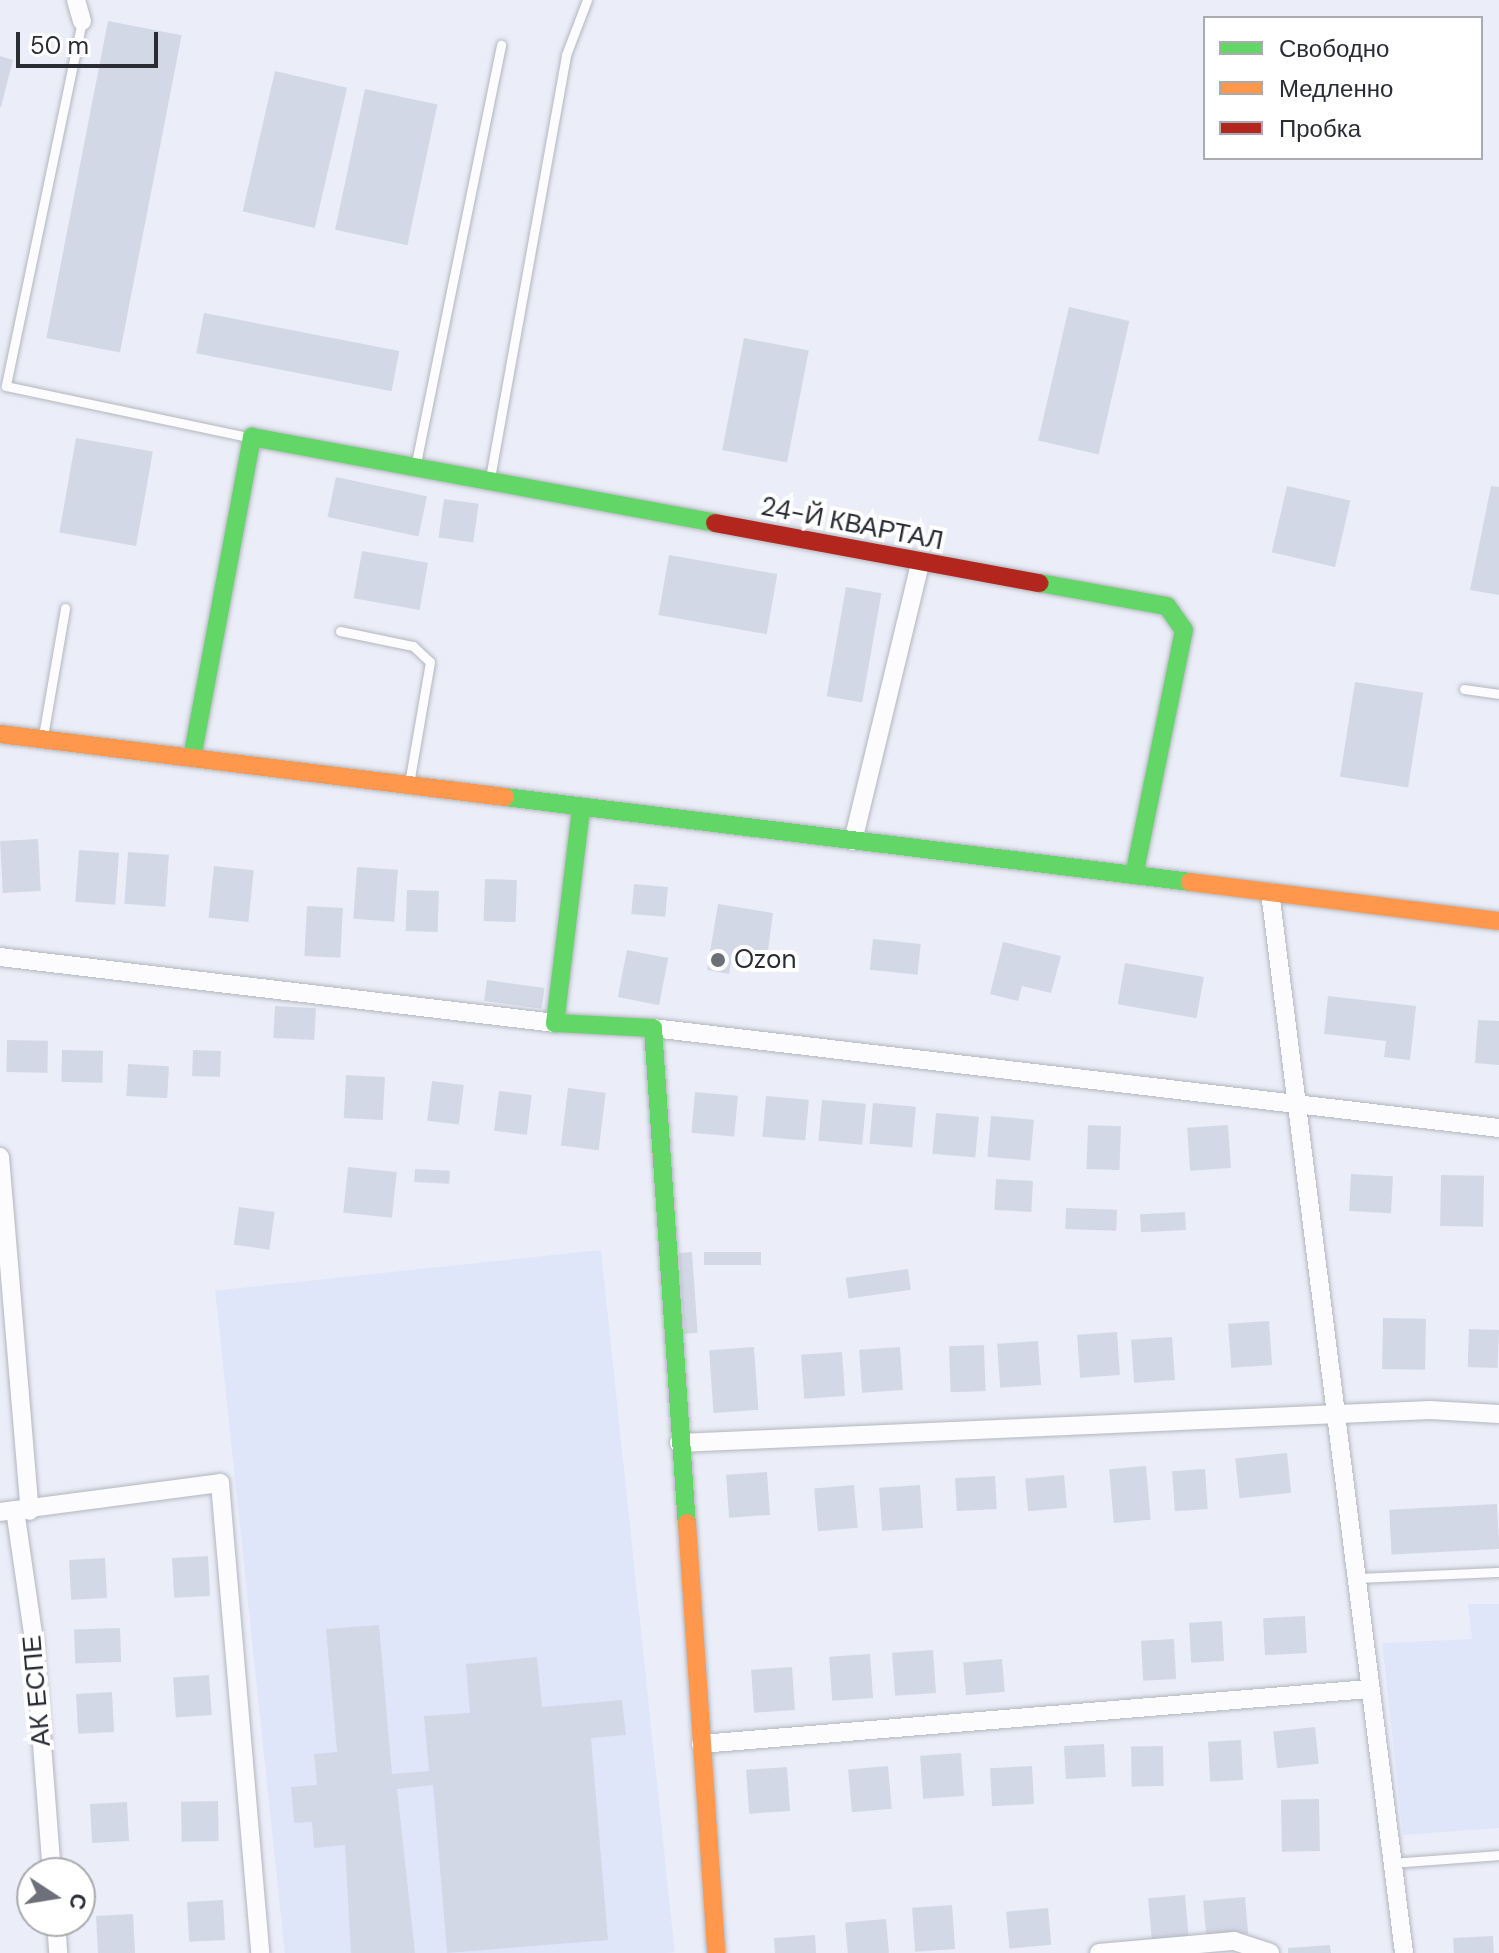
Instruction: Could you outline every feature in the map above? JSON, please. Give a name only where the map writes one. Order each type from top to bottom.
[{"type":"street","points":[[76,0],[82,21]]},
{"type":"street","points":[[192,758],[252,437]]},
{"type":"street","name":"24-Й КВАРТАЛ","points":[[252,437],[416,463],[920,565],[1178,613],[1184,630],[1134,875]]},
{"type":"street","points":[[853,841],[920,565]]},
{"type":"street","points":[[0,734],[581,809],[1499,921]]},
{"type":"street","points":[[555,1023],[581,809]]},
{"type":"street","points":[[1270,892],[1293,1102],[1404,1953]]},
{"type":"street","points":[[0,957],[555,1023],[653,1028],[1499,1128]]},
{"type":"street","points":[[653,1028],[716,1953]]},
{"type":"street","name":"АК ЕСПЕ","points":[[0,1157],[15,1511],[34,1640],[51,1857]]},
{"type":"street","points":[[679,1443],[1336,1414],[1499,1414]]},
{"type":"street","points":[[15,1511],[220,1483],[260,1953]]},
{"type":"street","points":[[701,1744],[1369,1689]]},
{"type":"street","points":[[1099,1953],[1234,1941],[1270,1953]]},
{"type":"lane","points":[[490,478],[566,55],[587,0]]},
{"type":"lane","points":[[82,21],[6,386],[252,437]]},
{"type":"lane","points":[[416,463],[501,45]]},
{"type":"lane","points":[[43,739],[65,608]]},
{"type":"lane","points":[[340,631],[413,646],[430,662],[409,787]]},
{"type":"lane","points":[[1464,689],[1499,694]]},
{"type":"lane","points":[[1356,1578],[1499,1572]]},
{"type":"lane","points":[[1392,1863],[1499,1855]]},
{"type":"shaded area","points":[[601,1250],[675,1952],[285,1953],[215,1291]]},
{"type":"shaded area","points":[[1468,1604],[1499,1604],[1499,1828],[1403,1835],[1382,1643],[1472,1639]]},
{"type":"building","points":[[108,21],[182,35],[120,352],[46,338]]},
{"type":"building","points":[[0,56],[13,60],[1,107],[0,107]]},
{"type":"building","points":[[275,71],[347,88],[315,228],[243,211]]},
{"type":"building","points":[[365,89],[437,104],[407,245],[335,230]]},
{"type":"building","points":[[1069,307],[1129,321],[1099,454],[1038,440]]},
{"type":"building","points":[[204,313],[399,351],[392,391],[196,353]]},
{"type":"building","points":[[744,338],[809,351],[787,462],[722,450]]},
{"type":"building","points":[[76,438],[153,452],[136,546],[59,533]]},
{"type":"building","points":[[336,477],[427,496],[418,536],[327,517]]},
{"type":"building","points":[[1287,486],[1350,501],[1335,567],[1272,552]]},
{"type":"building","points":[[1491,486],[1499,487],[1499,595],[1470,590]]},
{"type":"building","points":[[444,499],[479,504],[473,542],[439,538]]},
{"type":"building","points":[[362,551],[428,563],[420,610],[354,598]]},
{"type":"building","points":[[669,555],[777,574],[767,634],[658,615]]},
{"type":"building","points":[[846,587],[881,593],[862,703],[827,696]]},
{"type":"building","points":[[1355,682],[1423,693],[1408,788],[1340,777]]},
{"type":"building","points":[[38,839],[41,891],[3,893],[0,841]]},
{"type":"building","points":[[79,850],[119,853],[115,905],[75,902]]},
{"type":"building","points":[[128,852],[169,855],[165,907],[124,904]]},
{"type":"building","points":[[214,866],[254,870],[248,922],[209,918]]},
{"type":"building","points":[[357,867],[398,870],[394,922],[353,919]]},
{"type":"building","points":[[485,879],[517,880],[516,922],[484,921]]},
{"type":"building","points":[[634,884],[668,887],[665,917],[631,914]]},
{"type":"building","points":[[407,890],[439,891],[438,932],[406,931]]},
{"type":"building","points":[[718,904],[773,913],[767,958],[733,952],[729,974],[707,970]]},
{"type":"building","points":[[307,906],[343,908],[340,958],[304,956]]},
{"type":"building","points":[[873,939],[921,944],[917,975],[870,970]]},
{"type":"building","points":[[1003,942],[1061,956],[1051,993],[1022,986],[1018,1001],[990,994]]},
{"type":"building","points":[[627,950],[668,958],[659,1005],[618,997]]},
{"type":"building","points":[[1125,963],[1204,977],[1196,1018],[1118,1004]]},
{"type":"building","points":[[487,980],[544,988],[542,1009],[484,1001]]},
{"type":"building","points":[[1328,996],[1416,1006],[1410,1060],[1384,1057],[1386,1041],[1324,1034]]},
{"type":"building","points":[[275,1006],[316,1008],[314,1040],[273,1038]]},
{"type":"building","points":[[1478,1020],[1499,1021],[1499,1065],[1475,1063]]},
{"type":"building","points":[[7,1040],[48,1041],[47,1073],[6,1072]]},
{"type":"building","points":[[62,1050],[103,1051],[102,1083],[61,1082]]},
{"type":"building","points":[[193,1050],[221,1051],[220,1077],[192,1076]]},
{"type":"building","points":[[128,1064],[169,1066],[167,1098],[126,1096]]},
{"type":"building","points":[[346,1075],[385,1077],[383,1120],[344,1118]]},
{"type":"building","points":[[432,1081],[464,1085],[459,1125],[427,1121]]},
{"type":"building","points":[[568,1088],[606,1093],[599,1150],[561,1146]]},
{"type":"building","points":[[499,1091],[532,1095],[527,1135],[494,1131]]},
{"type":"building","points":[[695,1092],[738,1096],[734,1137],[691,1133]]},
{"type":"building","points":[[766,1096],[809,1100],[805,1141],[762,1137]]},
{"type":"building","points":[[822,1100],[866,1104],[862,1145],[818,1141]]},
{"type":"building","points":[[873,1103],[916,1107],[912,1148],[869,1144]]},
{"type":"building","points":[[936,1113],[979,1117],[975,1158],[932,1154]]},
{"type":"building","points":[[991,1116],[1034,1120],[1030,1161],[987,1157]]},
{"type":"building","points":[[1088,1125],[1121,1126],[1119,1170],[1086,1169]]},
{"type":"building","points":[[1228,1125],[1231,1168],[1190,1171],[1187,1128]]},
{"type":"building","points":[[348,1167],[397,1172],[392,1218],[343,1213]]},
{"type":"building","points":[[415,1169],[450,1171],[449,1184],[414,1182]]},
{"type":"building","points":[[1351,1174],[1393,1176],[1391,1213],[1349,1211]]},
{"type":"building","points":[[1441,1175],[1484,1176],[1483,1227],[1440,1226]]},
{"type":"building","points":[[996,1179],[1033,1181],[1031,1212],[994,1210]]},
{"type":"building","points":[[239,1207],[275,1212],[269,1250],[234,1245]]},
{"type":"building","points":[[1066,1208],[1117,1210],[1116,1231],[1065,1229]]},
{"type":"building","points":[[1185,1212],[1186,1230],[1141,1232],[1140,1214]]},
{"type":"building","points":[[692,1252],[698,1333],[685,1334],[679,1253]]},
{"type":"building","points":[[704,1252],[761,1252],[761,1265],[704,1265]]},
{"type":"building","points":[[908,1269],[911,1290],[849,1299],[846,1278]]},
{"type":"building","points":[[1383,1318],[1426,1319],[1425,1370],[1382,1369]]},
{"type":"building","points":[[1269,1321],[1272,1365],[1231,1368],[1228,1324]]},
{"type":"building","points":[[1469,1329],[1499,1330],[1498,1368],[1468,1367]]},
{"type":"building","points":[[1117,1332],[1120,1375],[1080,1378],[1077,1335]]},
{"type":"building","points":[[1172,1337],[1175,1380],[1134,1383],[1131,1340]]},
{"type":"building","points":[[1038,1341],[1041,1385],[1000,1388],[997,1344]]},
{"type":"building","points":[[984,1345],[986,1391],[951,1392],[949,1346]]},
{"type":"building","points":[[754,1347],[758,1410],[714,1413],[709,1350]]},
{"type":"building","points":[[900,1347],[903,1390],[862,1393],[859,1350]]},
{"type":"building","points":[[842,1352],[845,1396],[804,1399],[801,1355]]},
{"type":"building","points":[[1287,1453],[1291,1493],[1239,1498],[1235,1458]]},
{"type":"building","points":[[1146,1466],[1151,1520],[1114,1523],[1109,1469]]},
{"type":"building","points":[[1205,1469],[1208,1509],[1175,1511],[1172,1471]]},
{"type":"building","points":[[767,1472],[770,1515],[729,1518],[726,1475]]},
{"type":"building","points":[[1064,1475],[1067,1508],[1028,1511],[1025,1478]]},
{"type":"building","points":[[995,1476],[997,1509],[957,1511],[955,1478]]},
{"type":"building","points":[[854,1485],[858,1528],[818,1531],[814,1488]]},
{"type":"building","points":[[920,1485],[923,1528],[882,1531],[879,1488]]},
{"type":"building","points":[[1497,1504],[1499,1549],[1392,1555],[1389,1510]]},
{"type":"building","points":[[208,1556],[210,1596],[174,1598],[172,1558]]},
{"type":"building","points":[[105,1558],[107,1598],[71,1600],[69,1560]]},
{"type":"building","points":[[1305,1616],[1307,1653],[1265,1655],[1263,1618]]},
{"type":"building","points":[[1222,1621],[1224,1661],[1191,1663],[1189,1623]]},
{"type":"building","points":[[379,1625],[392,1774],[429,1771],[424,1716],[470,1713],[466,1664],[537,1657],[542,1707],[622,1700],[626,1735],[591,1738],[608,1940],[447,1953],[433,1785],[397,1789],[415,1953],[351,1953],[345,1845],[314,1848],[312,1822],[294,1823],[291,1787],[317,1785],[314,1754],[337,1752],[326,1629]]},
{"type":"building","points":[[120,1628],[121,1662],[75,1664],[74,1630]]},
{"type":"building","points":[[1174,1639],[1176,1679],[1143,1681],[1141,1641]]},
{"type":"building","points":[[933,1650],[936,1693],[895,1696],[892,1653]]},
{"type":"building","points":[[870,1654],[873,1698],[832,1701],[829,1657]]},
{"type":"building","points":[[1002,1659],[1005,1692],[966,1695],[963,1662]]},
{"type":"building","points":[[792,1667],[795,1710],[754,1713],[751,1670]]},
{"type":"building","points":[[209,1675],[212,1715],[176,1717],[173,1678]]},
{"type":"building","points":[[112,1692],[114,1732],[78,1734],[76,1694]]},
{"type":"building","points":[[1315,1727],[1319,1764],[1277,1768],[1273,1731]]},
{"type":"building","points":[[1241,1740],[1243,1780],[1210,1782],[1208,1742]]},
{"type":"building","points":[[1104,1744],[1106,1777],[1066,1779],[1064,1746]]},
{"type":"building","points":[[1163,1746],[1164,1786],[1132,1787],[1131,1747]]},
{"type":"building","points":[[961,1753],[964,1796],[923,1799],[920,1756]]},
{"type":"building","points":[[888,1766],[892,1809],[852,1812],[848,1769]]},
{"type":"building","points":[[1032,1766],[1034,1804],[992,1806],[990,1768]]},
{"type":"building","points":[[787,1767],[790,1811],[749,1814],[746,1770]]},
{"type":"building","points":[[1319,1799],[1320,1851],[1282,1852],[1281,1800]]},
{"type":"building","points":[[218,1801],[219,1841],[182,1842],[181,1802]]},
{"type":"building","points":[[127,1802],[129,1841],[92,1843],[90,1804]]},
{"type":"building","points":[[1185,1895],[1189,1937],[1152,1940],[1148,1898]]},
{"type":"building","points":[[1245,1897],[1248,1934],[1206,1938],[1203,1901]]},
{"type":"building","points":[[223,1900],[225,1940],[189,1942],[187,1902]]},
{"type":"building","points":[[952,1905],[955,1949],[915,1952],[912,1908]]},
{"type":"building","points":[[1048,1908],[1051,1945],[1009,1949],[1006,1912]]},
{"type":"building","points":[[133,1914],[135,1953],[98,1953],[96,1916]]},
{"type":"building","points":[[886,1919],[889,1953],[848,1953],[845,1923]]},
{"type":"building","points":[[815,1935],[816,1953],[775,1953],[774,1938]]},
{"type":"building","points":[[1493,1936],[1494,1953],[1454,1953],[1453,1938]]},
{"type":"building","points":[[1330,1945],[1331,1953],[1288,1953],[1288,1948]]},
{"type":"traffic: fast","points":[[192,758],[252,437],[715,523]]},
{"type":"traffic: fast","points":[[1040,583],[1167,606],[1184,630],[1134,875]]},
{"type":"traffic: fast","points":[[505,797],[1190,882]]},
{"type":"traffic: fast","points":[[581,809],[555,1023],[653,1028],[687,1523]]},
{"type":"traffic: slow","points":[[0,734],[505,797]]},
{"type":"traffic: slow","points":[[1190,882],[1499,921]]},
{"type":"traffic: slow","points":[[687,1523],[716,1953]]},
{"type":"traffic: jam","points":[[715,523],[1040,583]]},
{"type":"place","name":"Ozon","points":[[718,960]]}]
